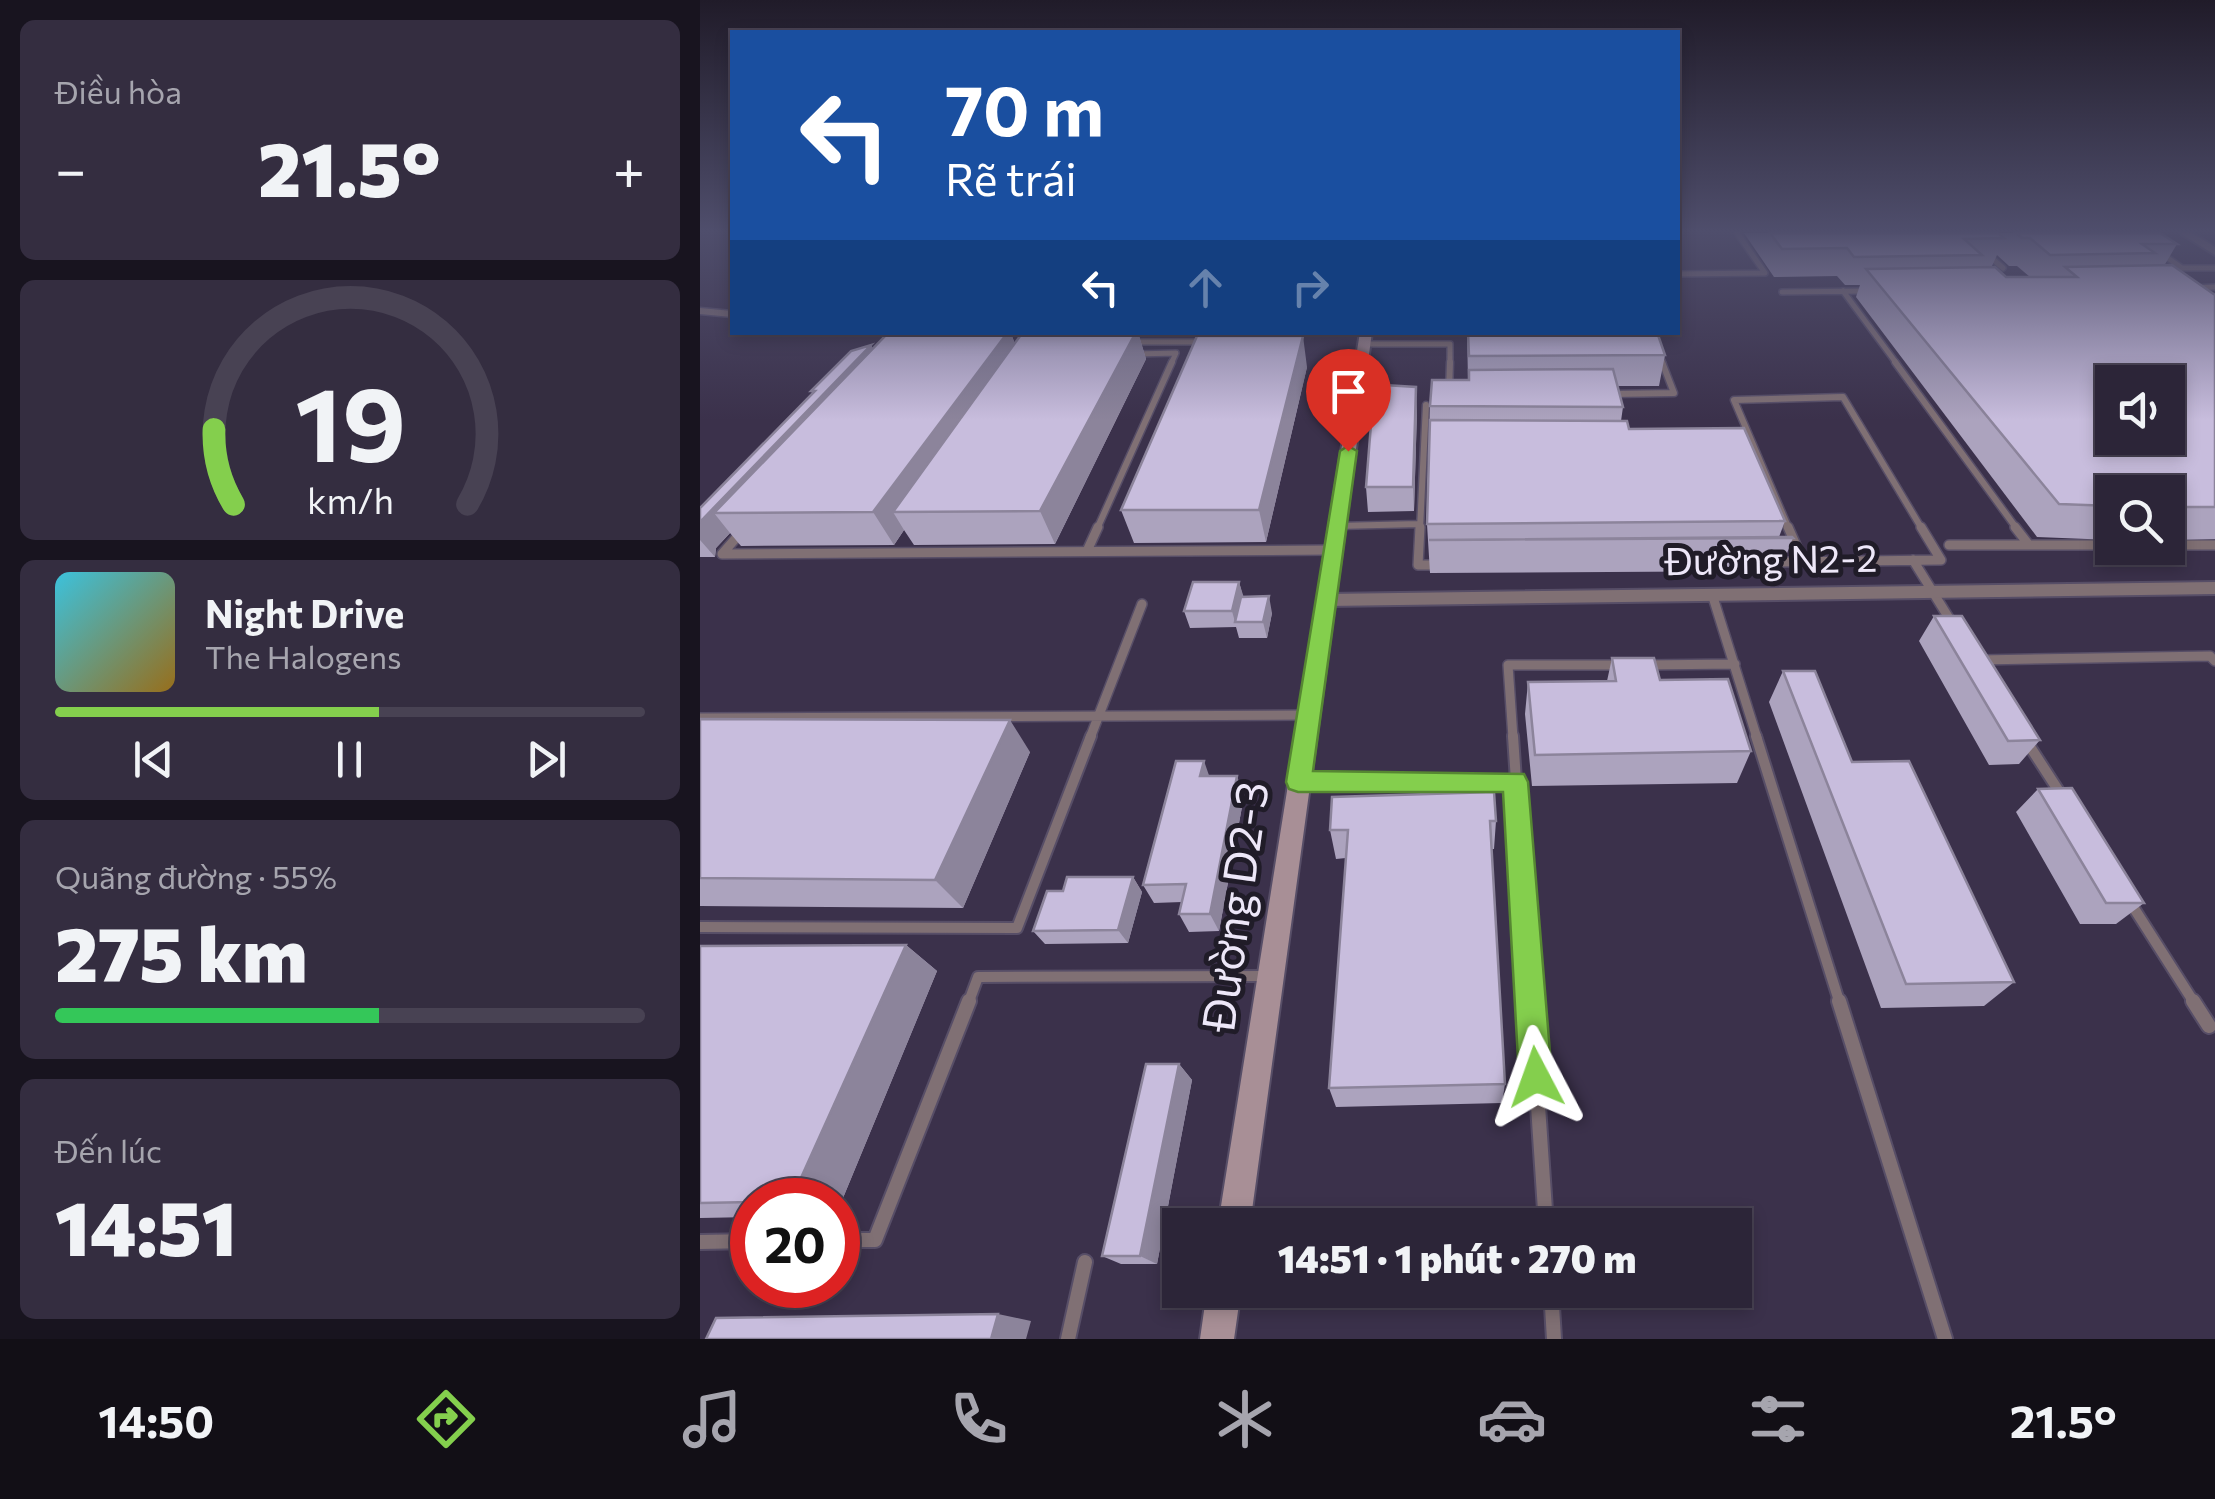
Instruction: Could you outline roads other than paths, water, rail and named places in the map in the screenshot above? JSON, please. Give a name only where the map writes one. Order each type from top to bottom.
[{"type":"main road","name":"Đường D2-3","points":[[1237,1208],[1366,338]]},
{"type":"main road","points":[[1217,1339],[1221,1308]]},
{"type":"street","points":[[700,311],[730,314]]},
{"type":"street","name":"Đường N2-2","points":[[1328,600],[2215,588]]},
{"type":"lane","points":[[1845,295],[2028,544]]},
{"type":"lane","points":[[1111,342],[1211,342],[1213,335]]},
{"type":"lane","points":[[1450,335],[1449,394],[1468,394]]},
{"type":"lane","points":[[1599,394],[1674,394],[1652,335]]},
{"type":"lane","points":[[1366,338],[1450,344]]},
{"type":"lane","points":[[1087,552],[1176,353],[1123,354]]},
{"type":"lane","points":[[1765,562],[1941,560],[1843,397],[1734,400],[1803,561]]},
{"type":"lane","points":[[1426,405],[1418,565],[1456,565]]},
{"type":"lane","points":[[1422,445],[1442,445]]},
{"type":"lane","points":[[1734,446],[1754,446]]},
{"type":"lane","points":[[1336,526],[1420,524]]},
{"type":"lane","points":[[748,526],[722,554],[1332,550]]},
{"type":"lane","points":[[898,553],[908,538]]},
{"type":"lane","points":[[1949,544],[2095,545]]},
{"type":"lane","points":[[2185,545],[2215,545]]},
{"type":"lane","points":[[1913,560],[1954,627]]},
{"type":"lane","points":[[1712,594],[1946,1339]]},
{"type":"lane","points":[[700,927],[1017,928],[1142,604]]},
{"type":"lane","points":[[1965,644],[1986,677]]},
{"type":"lane","points":[[1975,660],[2210,656],[2215,662]]},
{"type":"lane","points":[[1545,1208],[1508,666],[1734,664]]},
{"type":"lane","points":[[700,718],[1308,715]]},
{"type":"lane","points":[[2018,727],[2071,810]]},
{"type":"lane","points":[[1298,782],[1515,782]]},
{"type":"lane","points":[[2124,893],[2209,1026]]},
{"type":"lane","points":[[860,1240],[875,1240],[978,976],[1271,976]]},
{"type":"lane","points":[[700,1242],[730,1241]]},
{"type":"lane","points":[[1068,1339],[1085,1262]]},
{"type":"lane","points":[[1551,1308],[1554,1339]]}]
